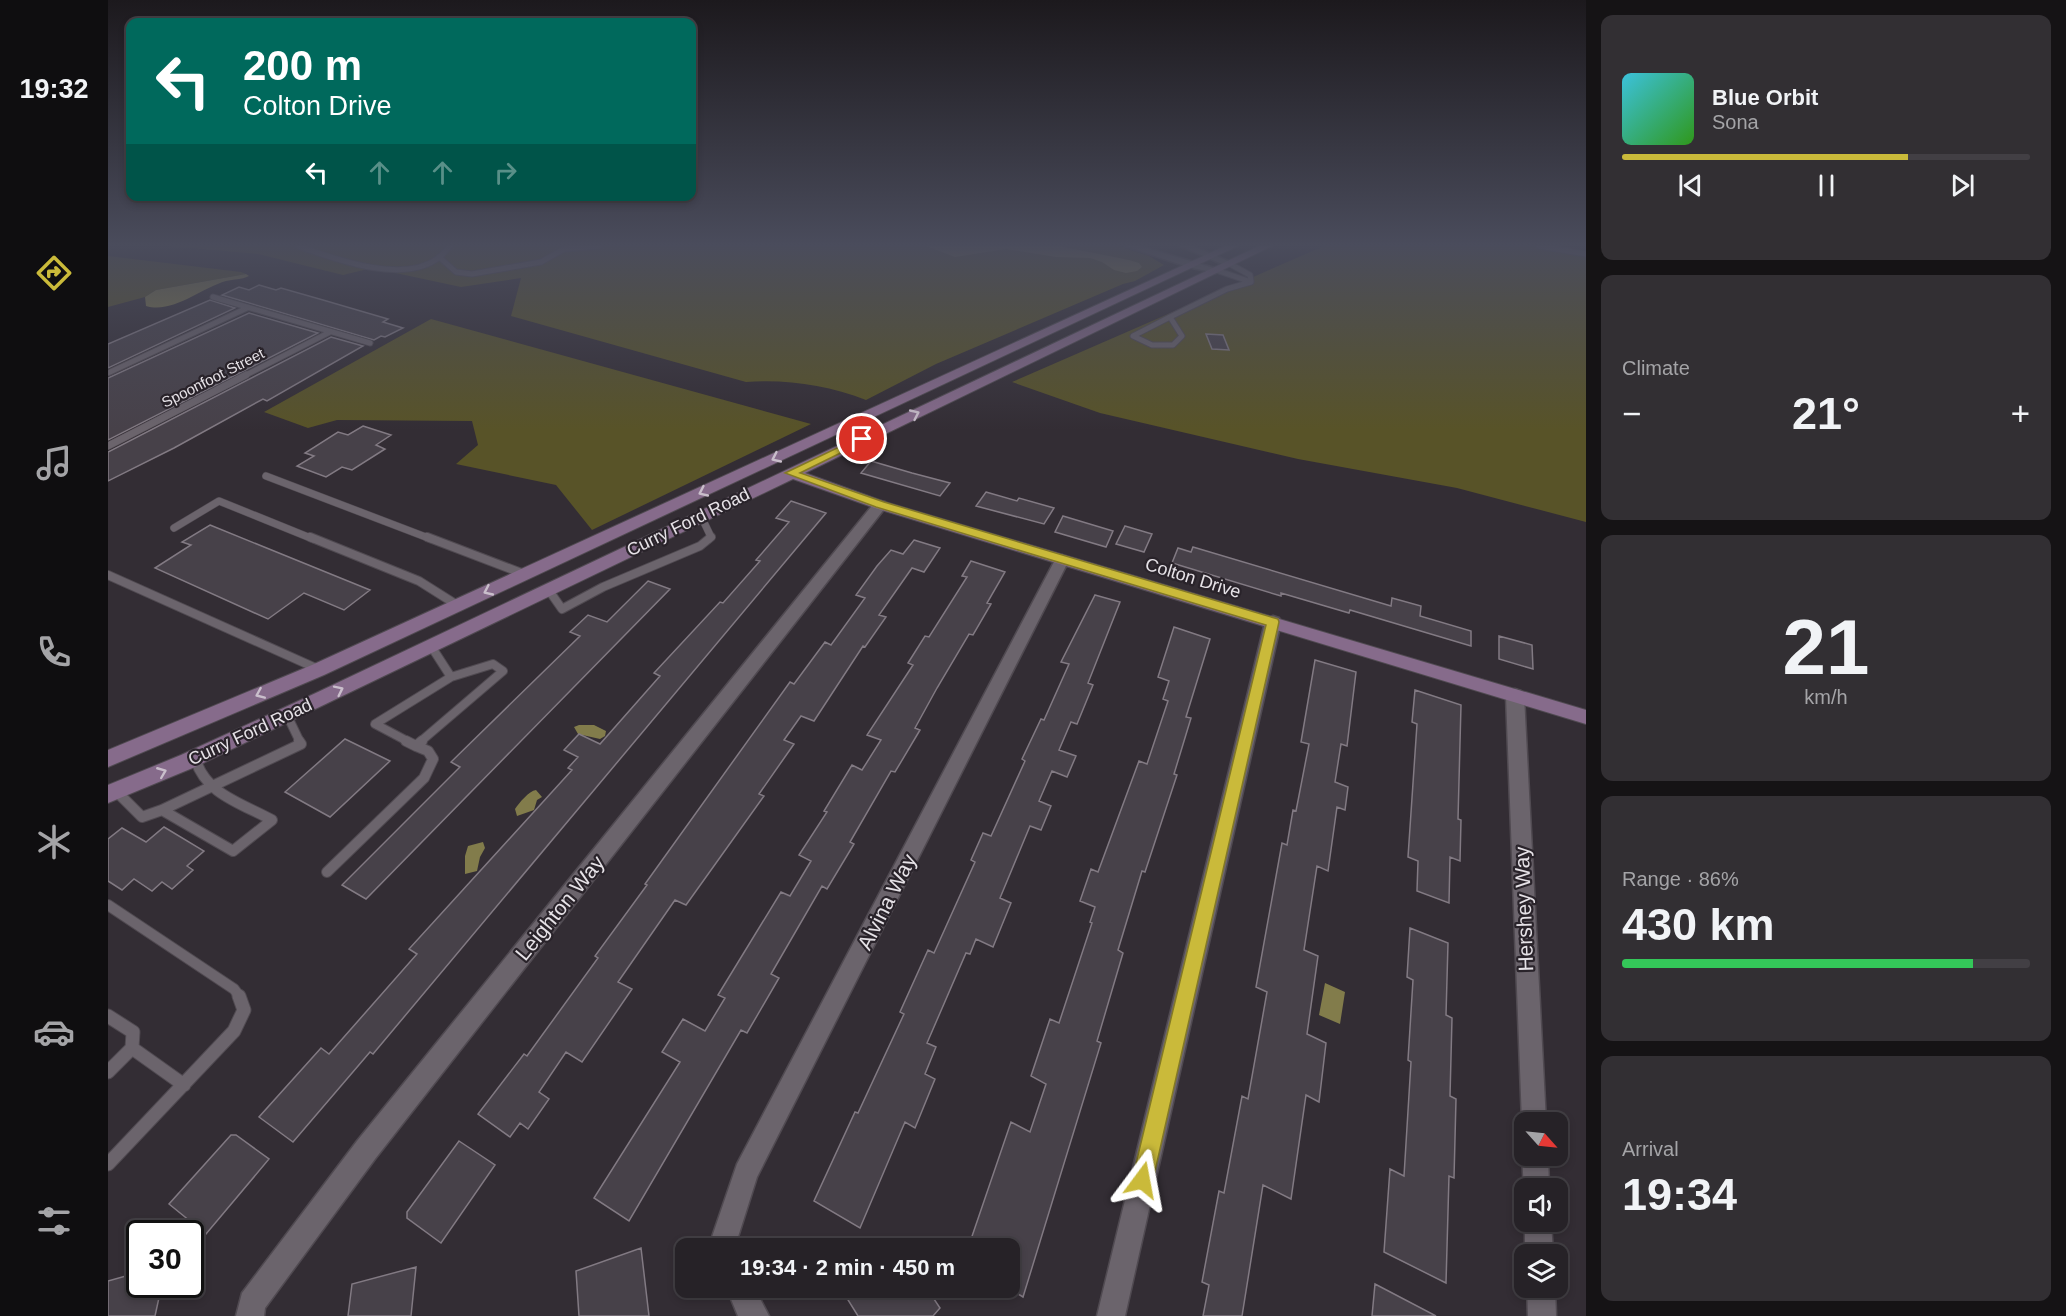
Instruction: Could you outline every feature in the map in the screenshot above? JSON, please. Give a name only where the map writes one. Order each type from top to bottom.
[{"type":"main road","name":"Curry Ford Road","points":[[108,759],[318,670],[1101,307]]},
{"type":"main road","name":"Curry Ford Road","points":[[112,792],[195,758],[287,715],[1138,307]]},
{"type":"main road","points":[[791,473],[796,462],[808,451],[1001,361],[1013,348]]},
{"type":"main road","points":[[476,624],[509,599],[755,482],[759,476],[756,467]]},
{"type":"main road","name":"Colton Drive","points":[[791,473],[880,504],[1062,560],[1586,717]]},
{"type":"street","name":"Leighton Way","points":[[250,1316],[252,1303],[366,1150],[880,504]]},
{"type":"street","name":"Alvina Way","points":[[725,1238],[746,1173],[1062,560]]},
{"type":"street","points":[[1111,1316],[1273,622]]},
{"type":"street","name":"Hershey Way","points":[[1515,696],[1534,1112]]},
{"type":"street","points":[[744,1298],[755,1316]]},
{"type":"street","points":[[1541,1298],[1542,1316]]},
{"type":"lane","points":[[1170,316],[1182,336],[1176,342],[1157,346],[1133,336],[1135,334],[1170,316],[1188,307]]},
{"type":"lane","points":[[108,372],[247,308],[370,343]]},
{"type":"lane","name":"Spoonfoot Street","points":[[108,446],[330,332]]},
{"type":"lane","points":[[266,476],[524,574]]},
{"type":"lane","points":[[174,528],[219,501],[419,581],[457,605]]},
{"type":"lane","points":[[548,589],[562,609],[603,587],[700,546],[711,537],[701,516]]},
{"type":"lane","points":[[108,575],[318,670]]},
{"type":"lane","points":[[430,646],[451,677]]},
{"type":"lane","points":[[327,872],[424,778],[433,759],[428,751],[416,746],[375,724],[451,677],[493,664],[503,671],[416,746]]},
{"type":"lane","points":[[112,792],[142,817],[162,810],[301,744],[287,715]]},
{"type":"lane","points":[[162,810],[233,851],[272,820],[210,787],[199,772],[195,758]]},
{"type":"lane","points":[[108,905],[234,989],[242,998],[245,1014],[234,1031],[108,1164]]},
{"type":"lane","points":[[108,1016],[133,1032],[132,1048],[108,1072]]},
{"type":"lane","points":[[132,1048],[184,1084]]},
{"type":"shaded area","points":[[513,307],[1068,307],[936,364],[866,400],[837,390],[807,384],[777,381],[746,382],[511,316]]},
{"type":"shaded area","points":[[1183,307],[1586,307],[1586,522],[1457,488],[1298,459],[1100,413],[1012,382]]},
{"type":"shaded area","points":[[431,319],[811,424],[592,530],[556,485],[456,464],[478,445],[472,421],[337,420],[308,428],[264,412]]},
{"type":"shaded area","points":[[594,725],[606,731],[605,736],[600,739],[578,734],[574,727]]},
{"type":"shaded area","points":[[536,790],[542,797],[537,800],[534,810],[517,816],[515,809],[527,795]]},
{"type":"shaded area","points":[[483,842],[485,848],[477,871],[465,874],[465,856],[468,846]]},
{"type":"shaded area","points":[[1325,983],[1345,992],[1340,1024],[1319,1015]]},
{"type":"building","points":[[193,307],[235,308],[108,368],[108,344]]},
{"type":"building","points":[[264,307],[348,307],[388,319],[383,322],[403,328],[374,340]]},
{"type":"building","points":[[249,313],[318,333],[108,440],[108,378]]},
{"type":"building","points":[[1206,334],[1223,335],[1229,350],[1212,349]]},
{"type":"building","points":[[331,337],[363,346],[267,401],[263,399],[108,481],[108,452]]},
{"type":"building","points":[[363,426],[391,435],[376,445],[385,449],[352,470],[342,467],[326,477],[297,466],[314,456],[305,453],[338,432],[348,435]]},
{"type":"building","points":[[871,461],[950,483],[940,496],[861,473]]},
{"type":"building","points":[[986,492],[1054,508],[1044,524],[976,506]]},
{"type":"building","points":[[791,501],[826,513],[373,1054],[370,1052],[293,1142],[259,1117],[321,1048],[329,1054],[417,954],[409,949],[572,770],[568,768],[578,757],[564,750],[579,734],[600,744],[660,676],[654,673],[720,602],[723,603],[760,561],[756,560],[789,522],[776,518]]},
{"type":"building","points":[[1063,516],[1113,531],[1106,547],[1055,532]]},
{"type":"building","points":[[210,525],[370,590],[344,610],[304,593],[268,619],[155,568],[191,545],[182,542]]},
{"type":"building","points":[[1125,526],[1152,534],[1144,552],[1116,544]]},
{"type":"building","points":[[914,540],[940,548],[924,572],[912,568],[879,615],[886,617],[865,647],[863,646],[814,721],[801,716],[784,740],[794,744],[759,794],[764,796],[686,905],[675,900],[618,982],[632,989],[582,1062],[566,1052],[539,1092],[549,1099],[528,1129],[520,1123],[510,1137],[478,1114],[524,1054],[527,1056],[598,958],[595,956],[647,885],[645,884],[790,682],[794,684],[825,642],[831,645],[865,598],[856,595],[877,566],[891,550],[903,554]]},
{"type":"building","points":[[1193,547],[1391,606],[1392,598],[1421,606],[1420,616],[1471,631],[1471,646],[1350,610],[1349,613],[1281,593],[1281,596],[1172,563],[1178,548],[1191,552]]},
{"type":"building","points":[[971,561],[1005,572],[987,603],[991,604],[973,635],[969,634],[937,688],[915,728],[920,730],[895,772],[891,771],[850,842],[854,844],[827,889],[822,886],[771,974],[779,978],[747,1033],[741,1030],[629,1221],[594,1198],[680,1062],[662,1052],[683,1019],[705,1031],[725,998],[718,995],[781,892],[790,896],[811,861],[799,855],[827,812],[824,811],[852,765],[862,770],[881,740],[867,735],[913,665],[908,663],[925,636],[929,637],[967,577],[962,576]]},
{"type":"building","points":[[648,581],[670,589],[366,899],[342,885],[460,767],[451,762],[580,636],[570,632],[588,615],[607,622]]},
{"type":"building","points":[[1095,595],[1120,602],[1088,683],[1093,685],[1077,724],[1071,722],[1059,750],[1076,756],[1067,777],[1052,771],[1039,801],[1051,806],[1041,830],[1030,826],[1000,898],[1011,903],[993,947],[976,939],[970,954],[966,953],[927,1043],[936,1047],[925,1074],[935,1079],[915,1128],[905,1122],[860,1228],[814,1201],[904,1014],[900,1012],[928,950],[934,953],[975,862],[971,860],[983,833],[991,836],[1025,761],[1022,759],[1041,719],[1044,720],[1069,664],[1061,662]]},
{"type":"building","points":[[1174,627],[1210,639],[1186,717],[1191,718],[1174,774],[1177,775],[1145,872],[1142,871],[1118,950],[1123,953],[1097,1041],[1101,1043],[1023,1297],[1020,1295],[1020,1238],[971,1238],[1011,1122],[1030,1132],[1046,1084],[1031,1076],[1050,1019],[1059,1023],[1092,923],[1090,922],[1095,907],[1080,901],[1091,869],[1098,872],[1139,761],[1147,764],[1168,701],[1163,699],[1169,681],[1158,677]]},
{"type":"building","points":[[1499,636],[1532,645],[1533,669],[1499,659]]},
{"type":"building","points":[[1315,660],[1356,672],[1347,746],[1341,744],[1335,782],[1348,787],[1345,810],[1337,807],[1328,871],[1317,866],[1304,950],[1318,956],[1307,1034],[1326,1043],[1319,1102],[1306,1095],[1291,1199],[1263,1185],[1242,1316],[1203,1316],[1209,1285],[1202,1282],[1219,1191],[1224,1193],[1242,1096],[1248,1099],[1267,992],[1256,987],[1282,843],[1287,845],[1309,744],[1301,742]]},
{"type":"building","points":[[1415,690],[1461,705],[1458,819],[1461,820],[1460,861],[1450,857],[1449,903],[1417,891],[1418,861],[1408,857],[1417,724],[1412,722]]},
{"type":"building","points":[[345,739],[390,761],[330,817],[285,792]]},
{"type":"building","points":[[164,827],[204,851],[187,866],[193,870],[172,889],[162,882],[152,891],[134,879],[122,890],[108,881],[108,839],[122,828],[146,842]]},
{"type":"building","points":[[1410,928],[1448,943],[1446,1015],[1452,1018],[1450,1096],[1456,1099],[1454,1178],[1449,1176],[1446,1283],[1384,1252],[1390,1169],[1404,1176],[1413,980],[1407,977]]},
{"type":"building","points":[[231,1135],[236,1135],[269,1159],[206,1234],[204,1220],[189,1220],[169,1204]]},
{"type":"building","points":[[459,1141],[495,1165],[441,1243],[407,1218],[407,1212]]},
{"type":"building","points":[[641,1248],[649,1316],[579,1316],[576,1271]]},
{"type":"building","points":[[416,1267],[411,1316],[348,1316],[352,1284]]},
{"type":"building","points":[[126,1276],[126,1298],[159,1298],[155,1316],[108,1316],[108,1281]]},
{"type":"building","points":[[1375,1284],[1436,1316],[1372,1316]]},
{"type":"building","points":[[847,1298],[933,1298],[940,1308],[933,1316],[858,1316]]},
{"type":"route","points":[[862,439],[791,473],[880,504],[1273,622],[1142,1180]]}]
